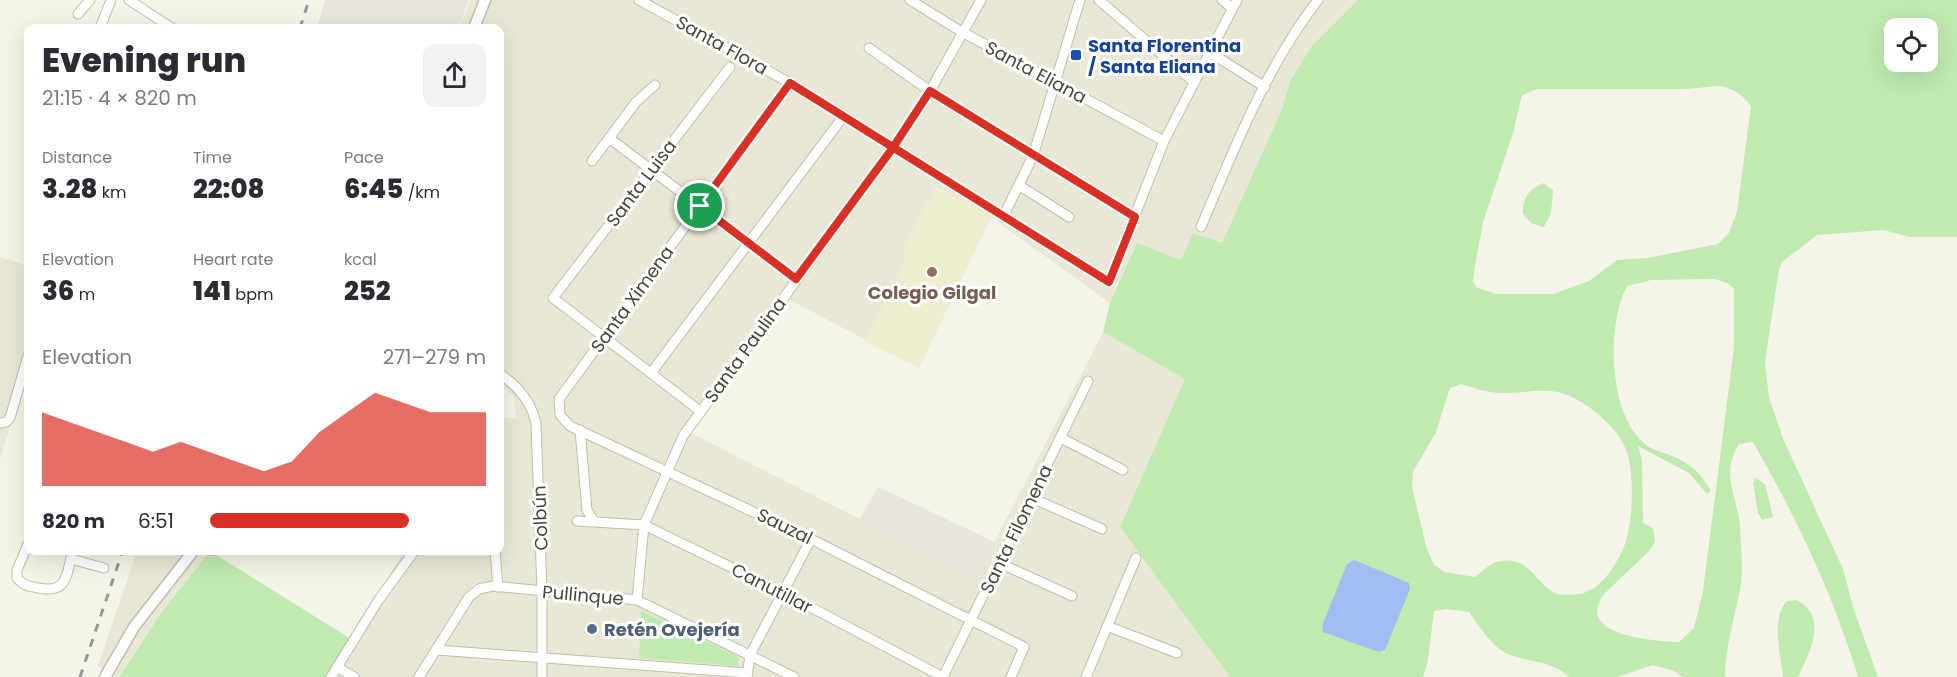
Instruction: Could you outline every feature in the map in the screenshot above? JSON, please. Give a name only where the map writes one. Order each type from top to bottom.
[{"type":"street","points":[[78,14],[90,0]]},
{"type":"street","points":[[102,24],[111,0]]},
{"type":"street","points":[[129,0],[157,24]]},
{"type":"street","points":[[476,24],[485,0]]},
{"type":"street","name":"Santa Flora","points":[[639,0],[790,83],[892,149],[1109,282],[1135,217]]},
{"type":"street","name":"Santa Eliana","points":[[910,0],[962,32],[1164,141]]},
{"type":"street","name":"Santa Paulina","points":[[637,600],[644,525],[683,436],[892,149],[930,91],[981,0]]},
{"type":"street","points":[[1003,217],[1034,156],[1080,0]]},
{"type":"street","points":[[1099,0],[1194,82]]},
{"type":"street","points":[[869,48],[930,91],[1135,217],[1164,141],[1235,4],[1222,0]]},
{"type":"street","points":[[1201,227],[1265,87],[1286,48],[1318,0]]},
{"type":"street","points":[[1209,52],[1265,87]]},
{"type":"street","name":"Santa Luisa","points":[[603,337],[553,298],[730,68]]},
{"type":"street","name":"Santa Ximena","points":[[559,399],[790,83]]},
{"type":"street","points":[[592,161],[636,102],[655,85]]},
{"type":"street","points":[[651,373],[843,117]]},
{"type":"street","points":[[609,138],[796,279]]},
{"type":"street","points":[[1020,186],[1069,216]]},
{"type":"street","points":[[603,337],[700,411]]},
{"type":"street","points":[[0,423],[10,418],[24,370]]},
{"type":"street","name":"Colbún","points":[[504,378],[524,395],[533,410],[536,423],[542,591],[542,677]]},
{"type":"street","name":"Santa Filomena","points":[[943,677],[1088,381]]},
{"type":"street","name":"Sauzal","points":[[559,399],[563,419],[580,430],[811,538],[1024,647],[1011,677]]},
{"type":"street","points":[[580,430],[587,510],[593,520]]},
{"type":"street","points":[[1061,438],[1123,470]]},
{"type":"street","points":[[1032,498],[1102,529]]},
{"type":"street","name":"Canutillar","points":[[577,521],[593,520],[644,525],[782,592],[943,677]]},
{"type":"street","points":[[437,650],[747,675],[750,655],[811,538]]},
{"type":"street","points":[[24,554],[16,574],[24,585],[52,591],[58,589],[64,582],[72,555],[104,568]]},
{"type":"street","points":[[105,677],[134,627],[190,555]]},
{"type":"street","points":[[331,677],[378,601],[411,555]]},
{"type":"street","points":[[419,677],[469,597],[483,587],[498,587],[495,555]]},
{"type":"street","points":[[1086,677],[1137,558]]},
{"type":"street","points":[[999,563],[1072,596]]},
{"type":"street","name":"Pullinque","points":[[498,587],[637,600],[794,677]]},
{"type":"street","points":[[1107,626],[1177,653]]},
{"type":"street","points":[[337,667],[354,677]]},
{"type":"shaded area","points":[[325,0],[469,0],[460,24],[318,24]]},
{"type":"shaded area","points":[[471,0],[1358,0],[1290,81],[1282,109],[1222,243],[1181,260],[1137,244],[1110,303],[991,217],[919,368],[790,300],[689,432],[976,578],[1103,332],[1186,379],[1121,527],[1230,677],[328,677],[402,555],[504,555],[504,418],[516,419],[514,396],[504,388],[504,24],[461,24]]},
{"type":"shaded area","name":"Colegio Gilgal","points":[[936,186],[991,216],[919,368],[864,341],[904,262],[905,247]]},
{"type":"shaded area","points":[[0,257],[24,265],[24,379],[0,460]]},
{"type":"shaded area","points":[[878,487],[995,542],[976,578],[860,519]]},
{"type":"shaded area","points":[[136,555],[207,555],[161,613],[118,677],[98,666]]},
{"type":"green space","points":[[1358,0],[1957,0],[1957,237],[1909,237],[1884,230],[1817,235],[1782,262],[1779,269],[1765,362],[1769,398],[1784,441],[1843,569],[1854,610],[1878,677],[1858,677],[1837,616],[1812,556],[1753,442],[1739,444],[1731,466],[1730,477],[1739,518],[1742,567],[1740,590],[1727,653],[1725,676],[1727,677],[1683,677],[1674,671],[1653,665],[1617,677],[1569,677],[1556,668],[1502,651],[1486,636],[1469,612],[1447,609],[1434,611],[1428,660],[1423,677],[1230,677],[1120,527],[1185,379],[1103,332],[1110,303],[1137,243],[1181,260],[1193,233],[1222,243],[1282,109],[1290,81],[1312,46]],"holes":[[[1719,86],[1729,88],[1751,106],[1737,211],[1729,233],[1718,244],[1648,258],[1617,260],[1589,281],[1554,294],[1496,294],[1476,287],[1473,281],[1483,222],[1513,133],[1522,95],[1537,89],[1686,89]],[[1715,279],[1729,284],[1734,289],[1734,347],[1703,591],[1694,628],[1679,642],[1637,637],[1608,627],[1599,619],[1597,608],[1604,594],[1649,551],[1655,542],[1653,528],[1643,523],[1642,460],[1638,446],[1689,473],[1707,494],[1711,491],[1703,478],[1687,464],[1646,445],[1633,431],[1624,413],[1614,369],[1616,323],[1620,303],[1627,286],[1651,280]],[[1461,384],[1496,393],[1542,391],[1565,394],[1591,409],[1607,422],[1620,438],[1628,456],[1632,480],[1630,520],[1626,541],[1619,557],[1596,587],[1580,594],[1556,593],[1546,587],[1523,565],[1507,560],[1494,563],[1475,577],[1445,572],[1434,565],[1426,546],[1412,487],[1413,472],[1436,432],[1450,388]]]},
{"type":"green space","points":[[1544,183],[1553,190],[1551,213],[1544,227],[1531,223],[1523,214],[1528,194]]},
{"type":"green space","points":[[1756,478],[1765,484],[1773,517],[1762,520],[1758,513],[1753,483]]},
{"type":"green space","points":[[207,555],[216,555],[351,639],[328,677],[119,677],[161,613]]},
{"type":"green space","points":[[1796,600],[1812,615],[1814,636],[1798,677],[1783,677],[1778,637],[1779,617],[1787,601]]},
{"type":"green space","points":[[641,611],[739,657],[738,666],[639,658]]},
{"type":"water","points":[[1354,560],[1409,583],[1410,589],[1385,650],[1379,652],[1323,632],[1322,626],[1347,564]]},
{"type":"railway","points":[[301,24],[309,0]]},
{"type":"railway","points":[[80,677],[121,555]]},
{"type":"place","name":"Santa Florentina / Santa Eliana","points":[[1076,55]]},
{"type":"place","name":"Colegio Gilgal","points":[[932,272]]},
{"type":"place","name":"Retén Ovejería","points":[[592,629]]},
{"type":"route","points":[[700,206],[790,83],[892,149],[1109,282],[1135,217],[930,91],[892,149],[796,279],[700,206]]}]
